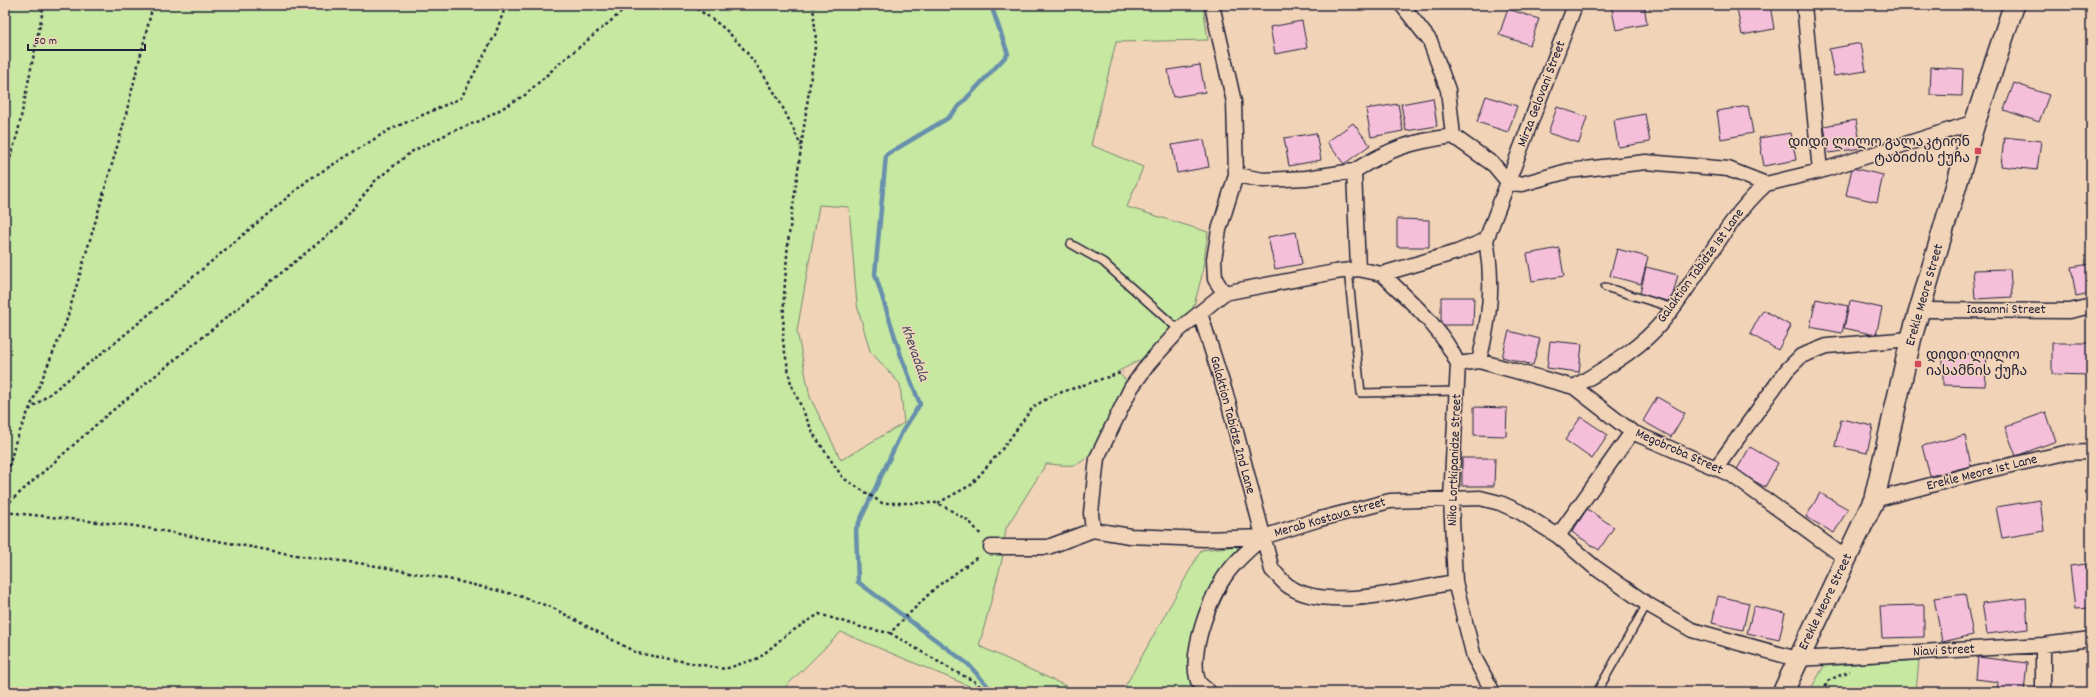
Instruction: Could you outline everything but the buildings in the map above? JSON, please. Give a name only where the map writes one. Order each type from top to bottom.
[{"type":"street","points":[[1212,5],[1234,102],[1236,175],[1219,230],[1214,259],[1215,279],[1224,294]]},
{"type":"street","points":[[1402,5],[1430,41],[1448,90],[1453,136]]},
{"type":"street","name":"Mirza Gelovani Street","points":[[1486,240],[1509,183],[1575,5]]},
{"type":"street","points":[[1804,5],[1820,171]]},
{"type":"street","name":"Erekle Meore Street","points":[[1782,692],[1874,500],[1911,339],[1921,310],[1975,122],[2014,5]]},
{"type":"street","points":[[1236,175],[1263,180],[1306,178],[1354,171],[1383,153],[1417,141],[1453,136],[1494,165],[1509,183],[1522,184],[1568,171],[1646,162],[1728,169],[1766,184],[1820,171],[1975,122]]},
{"type":"street","points":[[1353,269],[1354,171]]},
{"type":"street","name":"Galaktion Tabidze 1st Lane","points":[[1574,387],[1625,356],[1661,323],[1673,308],[1733,220],[1754,195],[1766,184]]},
{"type":"street","points":[[1093,530],[1091,513],[1097,458],[1131,388],[1149,363],[1179,330],[1224,294],[1353,269],[1382,274],[1457,252],[1486,240],[1491,292],[1488,323],[1479,361],[1458,364],[1452,349],[1440,334],[1382,274]]},
{"type":"street","name":"Iasamni Street","points":[[1921,310],[2070,311],[2091,306]]},
{"type":"street","name":"Galaktion Tabidze 2nd Lane","points":[[1200,313],[1228,401],[1272,570],[1290,588],[1313,596],[1345,600],[1455,582]]},
{"type":"street","points":[[1716,468],[1787,370],[1801,356],[1827,346],[1911,339]]},
{"type":"street","name":"Megobroba Street","points":[[1479,361],[1574,387],[1632,432],[1732,475],[1847,559]]},
{"type":"street","name":"Niko Lortkipanidze Street","points":[[1458,364],[1451,499],[1455,582],[1474,657],[1493,692]]},
{"type":"street","points":[[1558,536],[1632,432]]},
{"type":"street","name":"Erekle Meore 1st Lane","points":[[1874,500],[1980,472],[2065,453],[2091,452]]},
{"type":"street","name":"Merab Kostava Street","points":[[991,547],[1048,547],[1093,530],[1130,536],[1204,539],[1263,537],[1320,519],[1390,501],[1480,498],[1500,503],[1520,512],[1558,536],[1593,566],[1647,604],[1692,630],[1797,659]]},
{"type":"street","points":[[1209,692],[1198,682],[1196,661],[1202,625],[1214,594],[1231,567],[1263,537]]},
{"type":"street","name":"Niavi Street","points":[[1797,659],[2044,645],[2091,639]]},
{"type":"street","points":[[2043,692],[2044,645]]},
{"type":"lane","points":[[1071,244],[1103,262],[1179,330]]},
{"type":"lane","points":[[1353,269],[1361,393],[1457,391]]},
{"type":"lane","points":[[1605,287],[1673,308]]},
{"type":"lane","points":[[1597,692],[1647,604]]},
{"type":"path","points":[[5,175],[18,132],[44,5]]},
{"type":"path","points":[[5,484],[15,443],[66,322],[122,130],[153,5]]},
{"type":"path","points":[[29,410],[116,342],[308,180],[389,130],[461,98],[495,35],[506,5]]},
{"type":"path","points":[[5,506],[108,415],[340,226],[375,181],[411,152],[453,131],[482,120],[525,95],[566,58],[630,5]]},
{"type":"path","points":[[692,5],[728,32],[758,66],[782,103],[802,147]]},
{"type":"path","points":[[813,5],[816,40],[788,242],[784,296],[783,342],[791,384],[814,435],[843,478],[882,503],[938,503],[971,485],[1003,448],[1033,407],[1053,395],[1149,363]]},
{"type":"path","points":[[890,633],[935,588],[991,547],[969,521],[938,503]]},
{"type":"path","points":[[5,512],[135,526],[301,556],[365,564],[448,579],[517,595],[553,608],[637,652],[726,669],[759,658],[786,635],[819,614],[864,628],[890,633],[954,671],[974,681],[987,692]]},
{"type":"path","points":[[1824,692],[1827,681],[1850,672],[1851,656]]},
{"type":"green space","points":[[5,5],[1203,5],[1208,40],[1116,42],[1091,145],[1143,167],[1127,207],[1208,232],[1202,275],[1193,309],[1146,357],[1117,372],[1128,382],[1107,428],[1093,451],[1085,459],[1074,465],[1046,464],[1006,528],[1002,560],[979,646],[1079,692],[976,692],[969,686],[841,632],[780,692],[5,692]],"holes":[[[819,205],[849,207],[857,305],[870,351],[900,384],[904,423],[841,460],[810,397],[797,331]]]},
{"type":"green space","points":[[2088,467],[2091,467],[2091,502],[2088,502]]},
{"type":"green space","points":[[1237,546],[1238,553],[1223,566],[1204,603],[1191,642],[1191,688],[1197,692],[1122,692],[1201,550]]},
{"type":"green space","points":[[1919,660],[1916,692],[1809,692],[1824,666]]},
{"type":"waterway","name":"Khevadala","points":[[991,5],[1008,54],[948,118],[886,155],[875,274],[901,356],[920,404],[902,432],[856,529],[858,582],[968,664],[993,692]]},
{"type":"place","name":"დიდი ლილო გალაკტიონ ტაბიძის ქუჩა","points":[[1978,151]]},
{"type":"place","name":"დიდი ლილო იასამნის ქუჩა","points":[[1918,364]]}]
